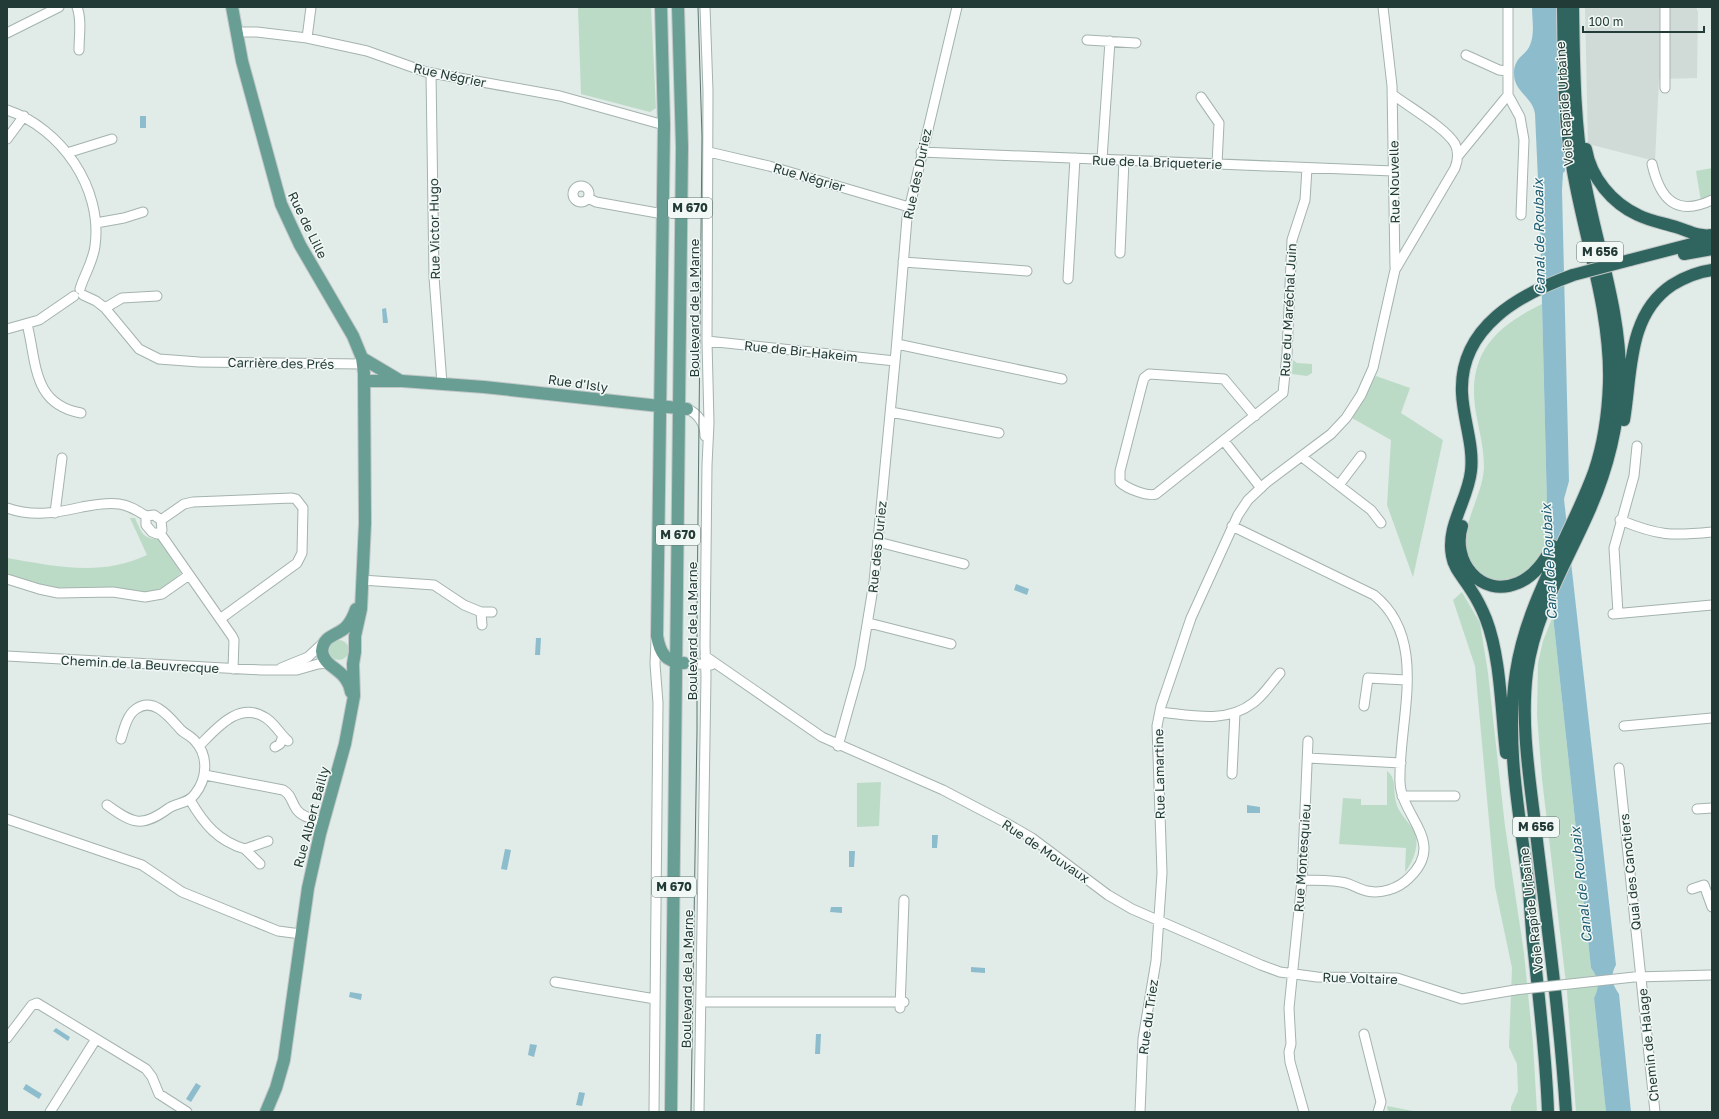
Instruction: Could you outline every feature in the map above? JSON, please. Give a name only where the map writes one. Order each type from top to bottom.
[{"type":"highway","name":"Voie Rapide Urbaine","points":[[1548,1112],[1546,1064],[1513,753],[1512,700],[1522,640],[1540,591],[1582,500],[1596,464],[1607,414],[1609,363],[1605,326],[1576,191],[1569,144],[1563,7]]},
{"type":"highway","name":"Voie Rapide Urbaine","points":[[1566,1112],[1560,1030],[1526,738],[1526,675],[1538,625],[1554,585],[1599,497],[1616,430],[1620,363],[1613,311],[1582,165],[1577,124],[1573,7]]},
{"type":"highway","points":[[1575,73],[1582,106],[1586,152],[1592,170],[1606,190],[1622,205],[1638,215],[1696,235],[1712,237]]},
{"type":"highway","points":[[1529,911],[1520,874],[1495,655],[1490,630],[1476,598],[1454,564],[1450,542],[1471,472],[1471,452],[1462,393],[1466,362],[1474,344],[1486,326],[1500,312],[1573,283],[1712,237]]},
{"type":"highway","points":[[1630,263],[1712,249]]},
{"type":"highway","points":[[1599,497],[1620,442],[1629,387],[1632,353],[1642,322],[1652,302],[1665,290],[1686,276],[1712,270]]},
{"type":"highway","points":[[1520,304],[1490,334],[1479,349],[1473,364],[1469,392],[1478,450],[1479,468],[1476,487],[1462,527],[1459,542],[1461,557],[1468,570],[1480,580],[1496,586],[1510,585],[1525,579],[1537,570],[1556,540],[1586,478],[1607,414]]},
{"type":"main road","name":"Rue de Lille","points":[[232,7],[242,61],[281,204],[300,245],[341,313],[363,361],[366,516],[362,580]]},
{"type":"main road","name":"Boulevard de la Marne","points":[[661,7],[664,125],[663,214],[673,407],[680,663],[679,1112]]},
{"type":"main road","name":"Boulevard de la Marne","points":[[657,636],[659,450],[680,390],[682,110],[678,7]]},
{"type":"main road","name":"Boulevard de la Marne","points":[[673,407],[690,165],[686,7]]},
{"type":"main road","name":"Rue d'Isly","points":[[363,361],[391,376],[402,380]]},
{"type":"main road","name":"Rue d'Isly","points":[[364,381],[402,380],[509,389],[673,407]]},
{"type":"main road","points":[[351,709],[349,684],[345,676],[331,665],[322,653],[324,642],[333,634],[344,629],[350,622],[355,611],[362,580]]},
{"type":"main road","points":[[351,709],[355,687],[352,668],[355,636],[361,609],[362,580]]},
{"type":"main road","points":[[331,665],[346,665],[354,652],[352,640],[346,635],[333,634]]},
{"type":"main road","points":[[657,636],[663,656],[680,663]]},
{"type":"main road","name":"Boulevard de la Marne","points":[[671,1112],[680,663]]},
{"type":"main road","name":"Rue Albert Bailly","points":[[266,1112],[276,1088],[284,1060],[308,888],[323,822],[344,749],[351,709]]},
{"type":"street","points":[[7,33],[59,7]]},
{"type":"street","points":[[77,7],[81,17],[79,22],[79,50]]},
{"type":"street","points":[[307,38],[311,7]]},
{"type":"street","name":"Boulevard de la Marne","points":[[699,1112],[706,465],[709,424],[707,341],[709,152],[705,7]]},
{"type":"street","name":"Rue des Duriez","points":[[838,746],[860,667],[868,623],[878,542],[909,207],[957,7]]},
{"type":"street","name":"Rue Nouvelle","points":[[1383,7],[1392,94],[1396,255],[1395,270]]},
{"type":"street","points":[[1508,7],[1508,95],[1516,109],[1523,135],[1521,215]]},
{"type":"street","points":[[1665,7],[1665,88]]},
{"type":"street","name":"Rue Négrier","points":[[236,32],[257,32],[307,38],[367,51],[431,73],[560,96],[664,125]]},
{"type":"street","points":[[1087,40],[1136,43]]},
{"type":"street","points":[[1102,159],[1110,41]]},
{"type":"street","points":[[1466,55],[1499,70],[1507,71]]},
{"type":"street","name":"Rue Victor Hugo","points":[[431,73],[434,277],[442,384]]},
{"type":"street","points":[[1392,94],[1446,134],[1455,144],[1458,156]]},
{"type":"street","points":[[1395,270],[1455,168],[1458,156],[1508,95]]},
{"type":"street","points":[[1201,97],[1219,123],[1217,164]]},
{"type":"street","points":[[7,110],[24,116],[45,130],[67,153],[84,182],[96,224],[94,253],[79,294],[46,317],[28,324],[7,329]]},
{"type":"street","points":[[7,139],[24,116]]},
{"type":"street","points":[[67,153],[112,139]]},
{"type":"street","name":"Rue Négrier","points":[[709,152],[769,166],[909,207]]},
{"type":"street","name":"Rue de la Briqueterie","points":[[921,152],[1394,171]]},
{"type":"street","points":[[1068,280],[1075,158]]},
{"type":"street","points":[[1120,253],[1124,160]]},
{"type":"street","points":[[1652,164],[1659,185],[1668,200],[1674,204],[1688,208],[1712,200]]},
{"type":"street","name":"Rue du Maréchal Juin","points":[[1255,416],[1224,379],[1149,374],[1143,381],[1119,478],[1125,485],[1150,495],[1156,494],[1281,396],[1284,390],[1292,240],[1305,200],[1307,168]]},
{"type":"street","points":[[588,198],[596,202],[663,214]]},
{"type":"street","points":[[96,224],[143,212]]},
{"type":"street","points":[[903,262],[1027,271]]},
{"type":"street","name":"Rue Lamartine","points":[[1158,921],[1162,867],[1157,746],[1160,712],[1191,618],[1232,526],[1244,505],[1261,488],[1302,457],[1336,428],[1364,390],[1373,368],[1395,270]]},
{"type":"street","points":[[79,294],[96,301],[105,308],[122,298],[157,296]]},
{"type":"street","name":"Carrière des Prés","points":[[105,308],[116,324],[142,352],[166,360],[199,362],[363,361]]},
{"type":"street","points":[[28,324],[35,368],[45,391],[56,403],[66,409],[81,413]]},
{"type":"street","name":"Rue de Bir-Hakeim","points":[[707,341],[895,361]]},
{"type":"street","points":[[897,344],[1062,379]]},
{"type":"street","points":[[673,407],[697,416],[703,426],[706,465]]},
{"type":"street","points":[[890,412],[999,433]]},
{"type":"street","points":[[1224,441],[1261,488]]},
{"type":"street","points":[[1637,446],[1634,476],[1620,520],[1614,552],[1616,613],[1712,605]]},
{"type":"street","points":[[1339,485],[1361,456]]},
{"type":"street","points":[[1302,457],[1371,510],[1381,523]]},
{"type":"street","points":[[55,513],[62,458]]},
{"type":"street","points":[[161,520],[184,504],[193,502],[292,498],[296,500],[303,508],[302,553],[297,563],[220,619]]},
{"type":"street","points":[[7,508],[28,513],[55,513],[98,504],[113,503],[129,507],[146,516],[154,515],[161,520],[162,530],[160,533]]},
{"type":"street","points":[[146,516],[146,525],[148,529],[155,534],[160,533]]},
{"type":"street","points":[[1620,520],[1645,531],[1662,534],[1681,535],[1712,532]]},
{"type":"street","points":[[1232,526],[1360,587],[1379,599],[1392,614],[1402,636],[1407,654],[1400,781],[1402,796],[1420,829],[1423,845],[1421,860],[1408,879],[1389,890],[1374,892],[1339,882],[1302,880]]},
{"type":"street","points":[[160,533],[234,640],[233,669]]},
{"type":"street","points":[[878,542],[964,564]]},
{"type":"street","points":[[7,579],[52,592],[113,592],[144,597],[166,592],[189,575]]},
{"type":"street","points":[[362,580],[434,585],[464,605],[481,612],[492,612]]},
{"type":"street","points":[[481,612],[482,625]]},
{"type":"street","points":[[868,623],[951,644]]},
{"type":"street","name":"Boulevard de la Marne","points":[[654,1112],[658,716],[655,659],[657,636]]},
{"type":"street","name":"Chemin de la Beuvrecque","points":[[272,670],[308,657],[324,642]]},
{"type":"street","name":"Chemin de la Beuvrecque","points":[[7,656],[233,669],[297,670],[318,664],[331,665]]},
{"type":"street","points":[[680,663],[705,660]]},
{"type":"street","name":"Rue de Mouvaux","points":[[705,660],[724,670],[784,712],[838,746],[931,785],[1023,833],[1114,899],[1158,921]]},
{"type":"street","points":[[1160,712],[1211,717],[1236,713],[1253,703],[1280,673]]},
{"type":"street","points":[[1364,706],[1368,678],[1406,680]]},
{"type":"street","points":[[107,805],[127,819],[142,821],[152,820],[170,807],[190,800],[199,789],[205,776],[203,755],[199,746],[164,712],[149,706],[139,707],[131,713],[120,739]]},
{"type":"street","points":[[199,746],[227,719],[244,713],[257,714],[265,717],[286,738],[275,747]]},
{"type":"street","points":[[1232,774],[1236,713]]},
{"type":"street","points":[[1624,726],[1712,718]]},
{"type":"street","name":"Rue Montesquieu","points":[[1304,1112],[1289,1055],[1291,1044],[1289,1008],[1302,880],[1308,741]]},
{"type":"street","points":[[1308,758],[1401,763]]},
{"type":"street","name":"Quai des Canotiers","points":[[1619,768],[1638,977]]},
{"type":"street","points":[[205,776],[283,790],[291,797],[295,807],[301,814],[323,822]]},
{"type":"street","points":[[1402,796],[1455,796]]},
{"type":"street","points":[[190,800],[201,817],[214,832],[228,843],[246,849],[260,864]]},
{"type":"street","points":[[1697,810],[1712,808]]},
{"type":"street","points":[[7,819],[142,865],[182,892],[278,931],[301,934]]},
{"type":"street","points":[[246,849],[268,841]]},
{"type":"street","points":[[1692,889],[1704,884],[1712,907]]},
{"type":"street","points":[[701,1002],[901,1004],[904,900]]},
{"type":"street","name":"Rue Voltaire","points":[[1158,921],[1267,967],[1292,974],[1326,977],[1390,977],[1406,980],[1462,999],[1515,990],[1638,977],[1712,975]]},
{"type":"street","name":"Rue du Triez","points":[[1140,1112],[1143,1039],[1156,961],[1158,921]]},
{"type":"street","name":"Chemin de Halage","points":[[1638,977],[1655,1112]]},
{"type":"street","points":[[555,982],[654,999]]},
{"type":"street","points":[[7,1038],[32,1005],[37,1003],[146,1069],[152,1076],[159,1094],[187,1112]]},
{"type":"street","points":[[1364,1034],[1380,1102],[1378,1112]]},
{"type":"street","points":[[50,1112],[96,1039]]},
{"type":"shaded area","points":[[1585,7],[1696,7],[1698,12],[1697,78],[1659,79],[1655,161],[1588,144]]},
{"type":"green space","points":[[578,7],[651,7],[656,108],[650,112],[581,94]]},
{"type":"green space","points":[[1712,168],[1712,194],[1701,201],[1696,171]]},
{"type":"green space","points":[[1542,304],[1548,546],[1533,565],[1521,575],[1506,580],[1491,579],[1479,572],[1474,567],[1465,547],[1466,531],[1481,485],[1484,467],[1482,444],[1475,407],[1474,388],[1476,371],[1481,356],[1489,343],[1499,332],[1526,312]]},
{"type":"green space","points":[[1293,360],[1297,363],[1312,364],[1312,373],[1307,376],[1292,374]]},
{"type":"green space","points":[[1376,376],[1410,388],[1401,413],[1443,440],[1413,577],[1387,505],[1391,440],[1352,418]]},
{"type":"green space","points":[[130,518],[135,518],[145,536],[148,538],[158,539],[181,573],[168,585],[150,593],[107,587],[52,588],[7,575],[7,558],[77,568],[95,568],[130,562],[147,555]]},
{"type":"green space","points":[[1462,592],[1480,623],[1488,673],[1505,826],[1524,953],[1533,1044],[1537,1112],[1511,1112],[1511,1107],[1518,1091],[1517,1064],[1509,1047],[1512,968],[1495,887],[1475,666],[1453,600]]},
{"type":"green space","points":[[1553,616],[1591,968],[1598,986],[1594,998],[1606,1112],[1576,1112],[1567,992],[1542,779],[1537,715],[1538,663],[1543,641]]},
{"type":"green space","points":[[339,640],[346,643],[349,650],[346,657],[339,660],[332,657],[329,650],[332,643]]},
{"type":"green space","points":[[1387,771],[1392,777],[1397,806],[1415,834],[1416,845],[1414,857],[1405,872],[1406,848],[1339,844],[1343,798],[1361,799],[1361,805],[1387,805]]},
{"type":"green space","points":[[881,782],[879,826],[857,827],[857,783]]},
{"type":"green space","points":[[1387,1106],[1418,1112],[1388,1112]]},
{"type":"water","points":[[1532,7],[1556,7],[1558,76],[1565,171],[1563,173],[1562,190],[1569,481],[1564,499],[1616,965],[1612,976],[1619,994],[1631,1112],[1606,1112],[1594,998],[1598,986],[1591,968],[1553,616],[1548,546],[1540,223],[1535,114],[1531,103],[1517,85],[1514,74],[1516,63],[1528,49],[1532,41]]},
{"type":"water","points":[[140,116],[146,116],[146,128],[140,128]]},
{"type":"water","points":[[386,308],[388,323],[383,323],[382,309]]},
{"type":"water","points":[[1016,584],[1029,589],[1027,595],[1014,590]]},
{"type":"water","points":[[536,638],[541,638],[540,655],[535,655]]},
{"type":"water","points":[[1247,805],[1260,807],[1260,813],[1247,813]]},
{"type":"water","points":[[932,835],[938,835],[937,848],[932,848]]},
{"type":"water","points":[[505,849],[511,850],[507,870],[501,869]]},
{"type":"water","points":[[849,851],[855,851],[854,867],[849,867]]},
{"type":"water","points":[[831,907],[842,907],[842,913],[830,912]]},
{"type":"water","points":[[971,967],[985,968],[985,973],[971,972]]},
{"type":"water","points":[[350,992],[362,994],[361,1000],[349,997]]},
{"type":"water","points":[[56,1028],[70,1037],[68,1041],[53,1031]]},
{"type":"water","points":[[816,1034],[821,1034],[820,1054],[815,1054]]},
{"type":"water","points":[[530,1044],[537,1045],[534,1057],[528,1055]]},
{"type":"water","points":[[196,1083],[201,1086],[191,1102],[186,1099]]},
{"type":"water","points":[[26,1084],[42,1094],[39,1099],[23,1089]]},
{"type":"water","points":[[579,1092],[585,1093],[582,1106],[576,1105]]},
{"type":"tram line","points":[[691,1112],[697,731],[702,137],[698,7]]},
{"type":"water label","name":"Canal de Roubaix","points":[[1539,237]]},
{"type":"water label","name":"Canal de Roubaix","points":[[1549,562]]},
{"type":"water label","name":"Canal de Roubaix","points":[[1581,885]]}]
